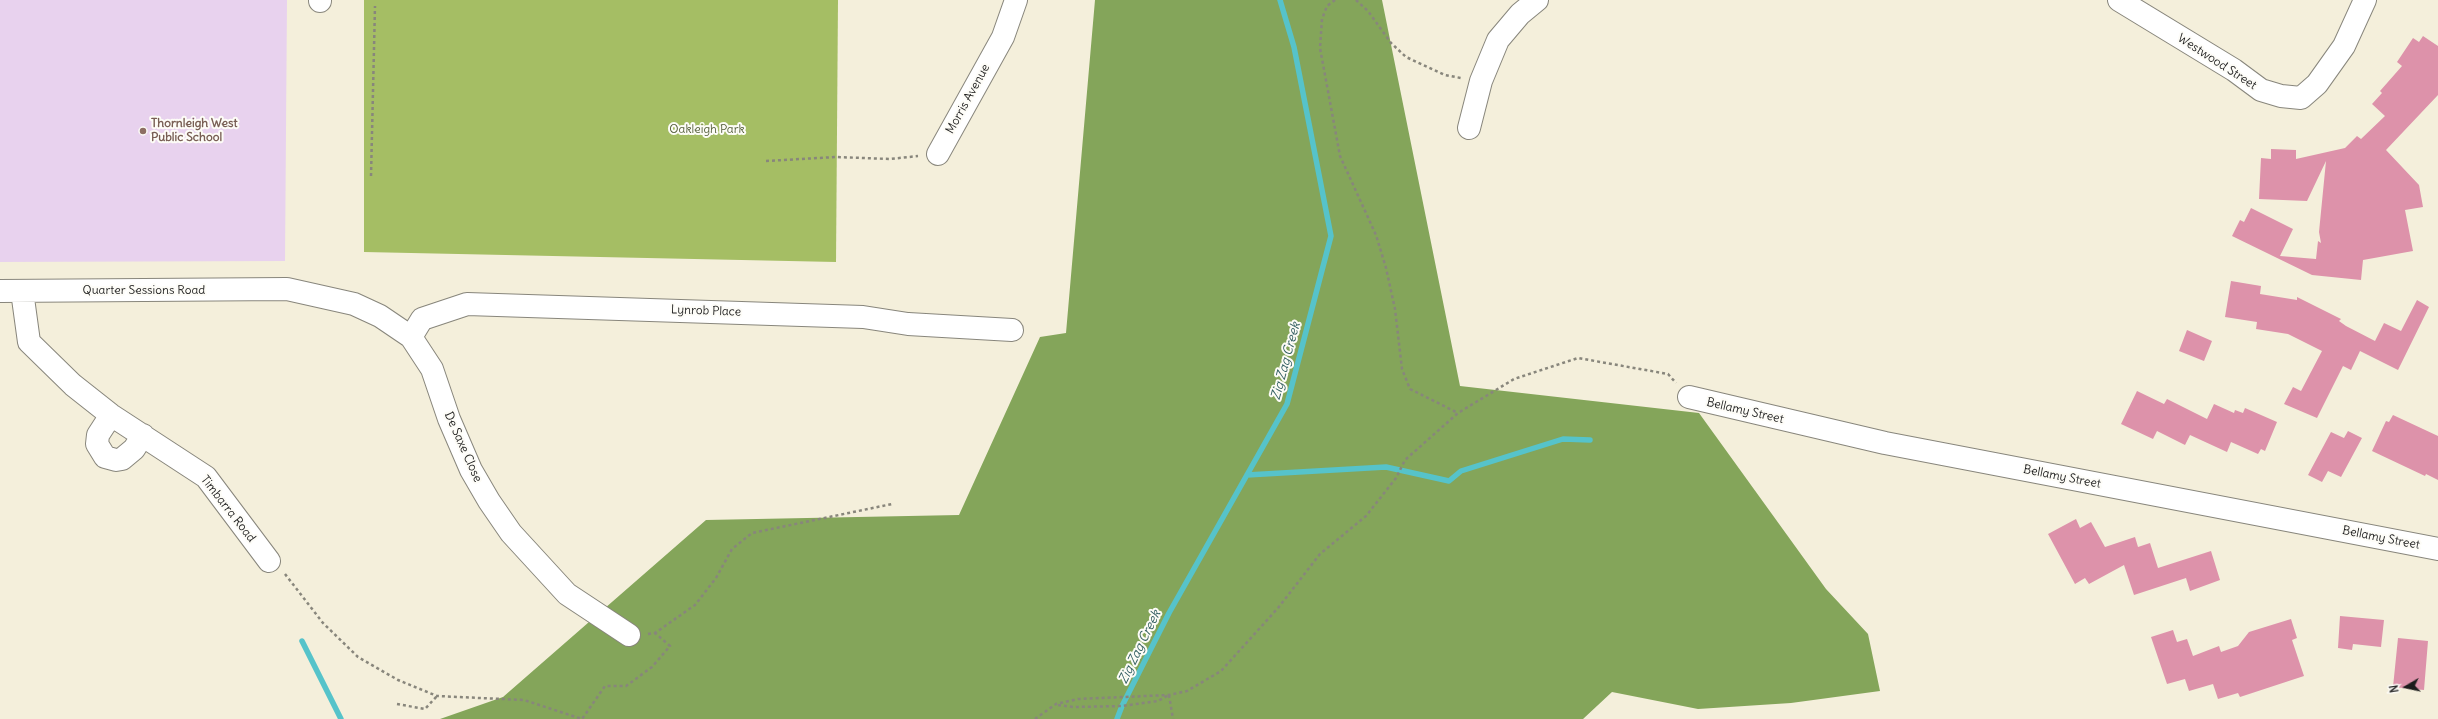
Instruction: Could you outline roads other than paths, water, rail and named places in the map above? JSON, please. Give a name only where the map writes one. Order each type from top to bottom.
[{"type":"street","name":"Morris Avenue","points":[[938,154],[1003,37],[1016,0]]},
{"type":"street","points":[[1468,128],[1481,82],[1498,40],[1506,28],[1537,0]]},
{"type":"street","name":"Westwood Street","points":[[2119,0],[2234,70],[2261,90],[2281,96],[2301,98],[2317,84],[2344,46],[2365,0]]},
{"type":"street","name":"Quarter Sessions Road","points":[[0,291],[288,289]]},
{"type":"street","name":"De Saxe Close","points":[[288,289],[354,304],[380,316],[411,337],[432,369],[449,419],[471,470],[489,501],[511,533],[567,594],[628,635]]},
{"type":"street","name":"Timbarra Road","points":[[22,291],[29,342],[73,385],[111,415],[206,477],[269,561]]},
{"type":"street","name":"Lynrob Place","points":[[411,337],[422,319],[467,304],[862,317],[908,324],[1012,330]]},
{"type":"street","name":"Bellamy Street","points":[[1688,397],[1885,443],[2438,549]]},
{"type":"street","points":[[111,415],[98,435],[98,444],[105,457],[116,460],[122,459],[134,449],[143,435]]},
{"type":"waterway","name":"Zig Zag Creek","points":[[1117,719],[1122,706],[1169,613],[1287,404],[1331,236],[1294,47],[1280,0]]},
{"type":"waterway","points":[[1247,475],[1386,467],[1449,481],[1461,471],[1563,439],[1590,440]]},
{"type":"waterway","points":[[302,641],[341,719]]},
{"type":"place","name":"Thornleigh West Public School","points":[[143,131]]},
{"type":"park label","name":"Oakleigh Park","points":[[707,130]]}]
